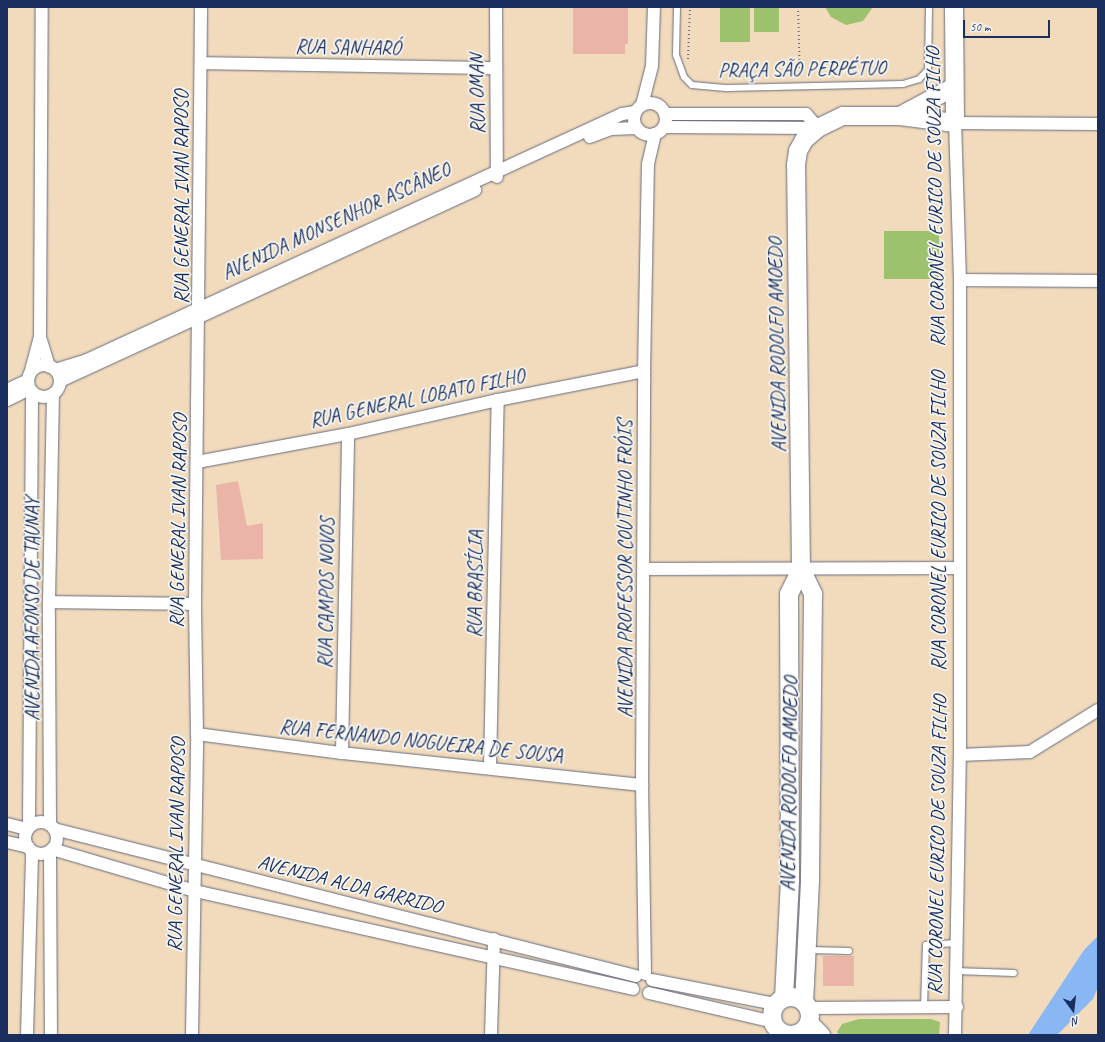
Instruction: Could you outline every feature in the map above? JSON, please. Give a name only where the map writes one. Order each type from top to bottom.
[{"type":"street","name":"AVENIDA AFONSO DE TAUNAY","points":[[28,828],[30,384],[40,337],[42,7]]},
{"type":"street","name":"RUA GENERAL IVAN RAPOSO","points":[[192,1035],[197,734],[195,604],[201,7]]},
{"type":"street","name":"RUA OMAN","points":[[496,7],[495,68],[497,175]]},
{"type":"street","points":[[654,7],[652,66],[639,109],[634,120],[638,130],[647,135],[659,130],[818,128]]},
{"type":"street","name":"RUA CORONEL EURICO DE SOUZA FILHO","points":[[954,7],[954,87],[960,280],[960,755],[955,971],[957,1007],[955,1035]]},
{"type":"street","name":"RUA SANHARÓ","points":[[201,63],[495,68]]},
{"type":"street","points":[[900,116],[954,87]]},
{"type":"street","points":[[639,109],[658,105],[665,114]]},
{"type":"street","name":"AVENIDA MONSENHOR ASCÂNEO","points":[[30,384],[38,366],[55,372],[199,313],[497,175],[622,114],[639,109]]},
{"type":"street","points":[[665,114],[806,114],[818,128]]},
{"type":"street","points":[[659,130],[665,114]]},
{"type":"street","name":"AVENIDA RODOLFO AMOEDO","points":[[810,1017],[807,950],[810,881],[813,594],[801,569],[796,165],[804,140],[818,128],[843,116],[900,116]]},
{"type":"street","points":[[900,116],[955,122],[1098,124]]},
{"type":"street","name":"AVENIDA MONSENHOR ASCÂNEO","points":[[497,175],[601,133],[638,130]]},
{"type":"street","name":"AVENIDA PROFESSOR COUTINHO FRÓIS","points":[[638,130],[648,164]]},
{"type":"street","name":"AVENIDA PROFESSOR COUTINHO FRÓIS","points":[[645,977],[642,785],[644,371],[648,164],[659,130]]},
{"type":"street","points":[[960,280],[1098,281]]},
{"type":"street","name":"AVENIDA AFONSO DE TAUNAY","points":[[40,337],[55,372]]},
{"type":"street","name":"RUA GENERAL LOBATO FILHO","points":[[197,462],[348,434],[498,400],[644,371]]},
{"type":"street","points":[[30,384],[42,397],[53,394],[55,372]]},
{"type":"street","points":[[7,390],[30,384]]},
{"type":"street","points":[[7,400],[30,384]]},
{"type":"street","name":"AVENIDA AFONSO DE TAUNAY","points":[[52,826],[49,602],[53,394]]},
{"type":"street","name":"RUA BRASÍLIA","points":[[490,768],[498,400]]},
{"type":"street","name":"RUA CAMPOS NOVOS","points":[[342,753],[348,434]]},
{"type":"street","points":[[644,569],[960,568]]},
{"type":"street","name":"AVENIDA RODOLFO AMOEDO","points":[[780,1001],[790,880],[789,594],[801,569]]},
{"type":"street","points":[[49,602],[195,604]]},
{"type":"street","points":[[960,755],[1030,752],[1098,710]]},
{"type":"street","name":"RUA FERNANDO NOGUEIRA DE SOUSA","points":[[197,734],[342,753],[642,785]]},
{"type":"street","points":[[27,1035],[30,850],[24,835],[28,828],[39,821],[52,826],[57,839],[51,850],[51,1035]]},
{"type":"street","points":[[7,824],[28,828]]},
{"type":"street","name":"AVENIDA ALDA GARRIDO","points":[[52,826],[195,866],[645,977],[780,1001]]},
{"type":"street","points":[[7,842],[38,854],[51,850]]},
{"type":"street","name":"AVENIDA ALDA GARRIDO","points":[[51,850],[195,891],[633,989],[640,994],[649,993]]},
{"type":"street","points":[[790,880],[810,881]]},
{"type":"street","points":[[491,1035],[494,939]]},
{"type":"street","points":[[633,989],[632,984],[645,977],[652,989],[649,993],[774,1022]]},
{"type":"street","points":[[798,998],[810,1017],[800,1032],[788,1035],[782,1032],[774,1022],[773,1010],[780,1001],[798,998]]},
{"type":"street","points":[[810,1017],[924,1007],[957,1007]]},
{"type":"lane","name":"PRAÇA SÃO PERPÉTUO","points":[[677,7],[676,54],[684,77],[692,85],[728,88],[904,84],[919,79],[928,70],[929,7]]},
{"type":"lane","points":[[924,1007],[926,945],[956,943]]},
{"type":"lane","points":[[807,950],[849,950]]},
{"type":"lane","points":[[955,971],[1014,973]]},
{"type":"path","points":[[688,67],[690,7]]},
{"type":"path","name":"PRAÇA SÃO PERPÉTUO","points":[[798,7],[799,81],[807,80]]},
{"type":"green space","points":[[720,7],[750,7],[750,42],[720,42]]},
{"type":"green space","points":[[754,7],[779,7],[779,32],[754,32]]},
{"type":"green space","points":[[825,7],[873,7],[863,21],[846,25],[831,17]]},
{"type":"green space","points":[[884,231],[939,231],[939,279],[884,279]]},
{"type":"green space","points":[[859,1019],[931,1019],[940,1022],[939,1035],[839,1035],[837,1032],[842,1024]]},
{"type":"water","points":[[1098,936],[1098,987],[1093,999],[1057,1035],[1028,1035],[1084,950]]},
{"type":"building","points":[[573,7],[628,7],[628,44],[625,44],[625,54],[573,54]]},
{"type":"building","points":[[238,481],[247,526],[263,523],[263,559],[221,560],[216,485]]},
{"type":"building","points":[[823,956],[854,956],[854,986],[823,986]]}]
